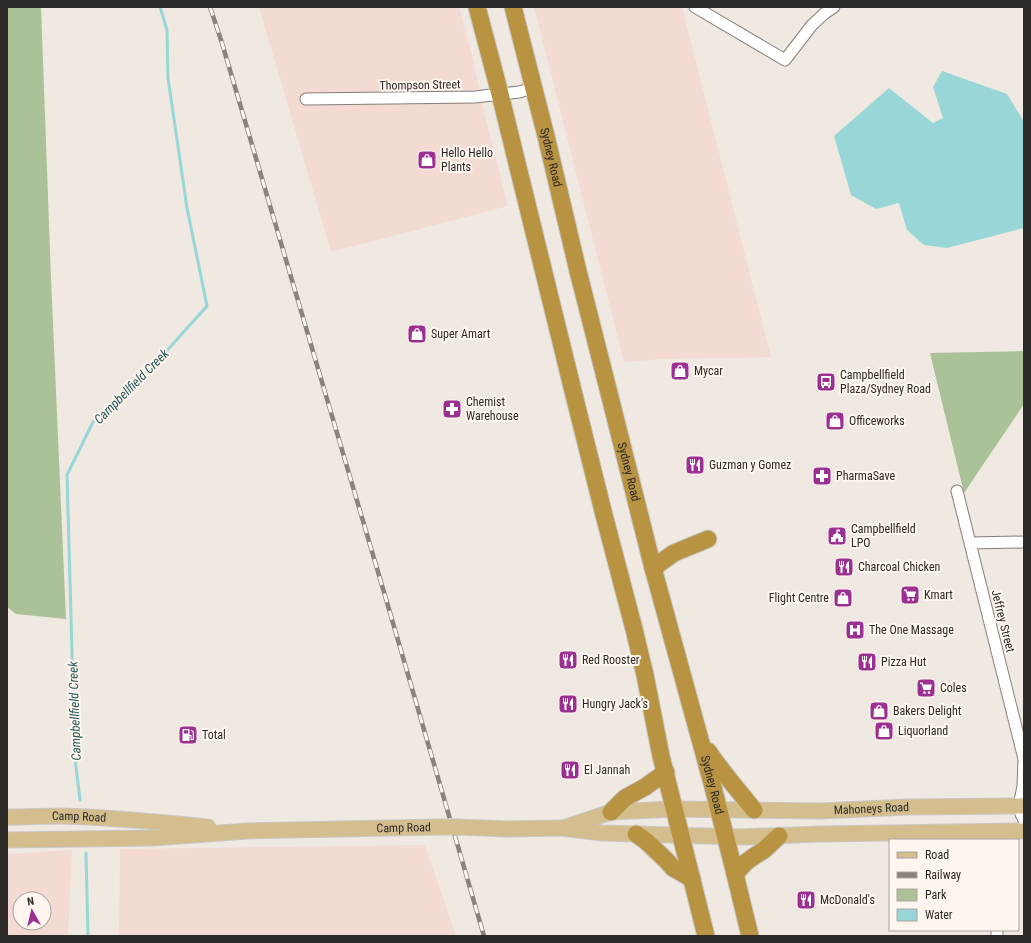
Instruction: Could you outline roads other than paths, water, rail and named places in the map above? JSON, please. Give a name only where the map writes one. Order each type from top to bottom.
[{"type":"highway","points":[[477,7],[500,94],[604,515],[634,628],[661,756],[706,936]]},
{"type":"highway","name":"Sydney Road","points":[[513,7],[653,568],[719,810],[750,936]]},
{"type":"highway","points":[[653,568],[674,553],[708,539]]},
{"type":"highway","points":[[700,739],[721,770],[754,810]]},
{"type":"highway","points":[[611,812],[625,798],[641,790],[666,772]]},
{"type":"highway","points":[[636,834],[646,841],[673,868],[692,879]]},
{"type":"highway","points":[[735,874],[745,863],[764,850],[779,836]]},
{"type":"main road","name":"Mahoneys Road","points":[[719,810],[820,810],[908,807],[1022,810]]},
{"type":"main road","name":"Camp Road","points":[[561,828],[611,812],[674,809],[719,810]]},
{"type":"main road","points":[[820,810],[820,834]]},
{"type":"main road","name":"Camp Road","points":[[7,817],[89,817],[150,821],[246,831]]},
{"type":"main road","name":"Camp Road","points":[[7,840],[153,838],[246,831],[440,827],[561,828],[602,833],[726,837]]},
{"type":"main road","name":"Mahoneys Road","points":[[726,837],[820,834],[995,836],[1024,831]]},
{"type":"street","points":[[695,7],[784,60],[812,25],[834,7]]},
{"type":"street","name":"Thompson Street","points":[[306,99],[475,97],[519,92],[534,88]]},
{"type":"street","name":"Jeffrey Street","points":[[957,491],[1024,759],[1022,810]]},
{"type":"street","points":[[970,543],[1024,542]]},
{"type":"water","points":[[942,71],[1007,94],[1024,122],[1024,228],[947,248],[924,245],[907,230],[899,203],[876,209],[851,195],[834,136],[889,88],[933,123],[943,118],[933,87]]},
{"type":"waterway","name":"Campbellfield Creek","points":[[80,800],[75,759],[67,475],[93,422],[153,366],[207,306],[187,208],[168,78],[167,30],[160,7]]},
{"type":"waterway","name":"Campbellfield Creek","points":[[86,853],[88,936]]},
{"type":"railway","points":[[210,7],[222,43],[386,599],[484,936]]},
{"type":"place","name":"Hello Hello Plants","points":[[427,160]]},
{"type":"place","name":"Super Amart","points":[[417,334]]},
{"type":"place","name":"Mycar","points":[[680,371]]},
{"type":"place","name":"Campbellfield Plaza/Sydney Road","points":[[826,382]]},
{"type":"place","name":"Chemist Warehouse","points":[[452,409]]},
{"type":"place","name":"Officeworks","points":[[835,421]]},
{"type":"place","name":"Guzman y Gomez","points":[[695,465]]},
{"type":"place","name":"PharmaSave","points":[[822,476]]},
{"type":"place","name":"Campbellfield LPO","points":[[837,536]]},
{"type":"place","name":"Charcoal Chicken","points":[[844,567]]},
{"type":"place","name":"Kmart","points":[[910,595]]},
{"type":"place","name":"Flight Centre","points":[[843,598]]},
{"type":"place","name":"The One Massage","points":[[855,630]]},
{"type":"place","name":"Red Rooster","points":[[568,660]]},
{"type":"place","name":"Pizza Hut","points":[[867,662]]},
{"type":"place","name":"Coles","points":[[926,688]]},
{"type":"place","name":"Hungry Jack's","points":[[568,704]]},
{"type":"place","name":"Bakers Delight","points":[[879,711]]},
{"type":"place","name":"Liquorland","points":[[884,731]]},
{"type":"place","name":"Total","points":[[188,735]]},
{"type":"place","name":"El Jannah","points":[[570,770]]},
{"type":"place","name":"McDonald's","points":[[806,900]]}]
